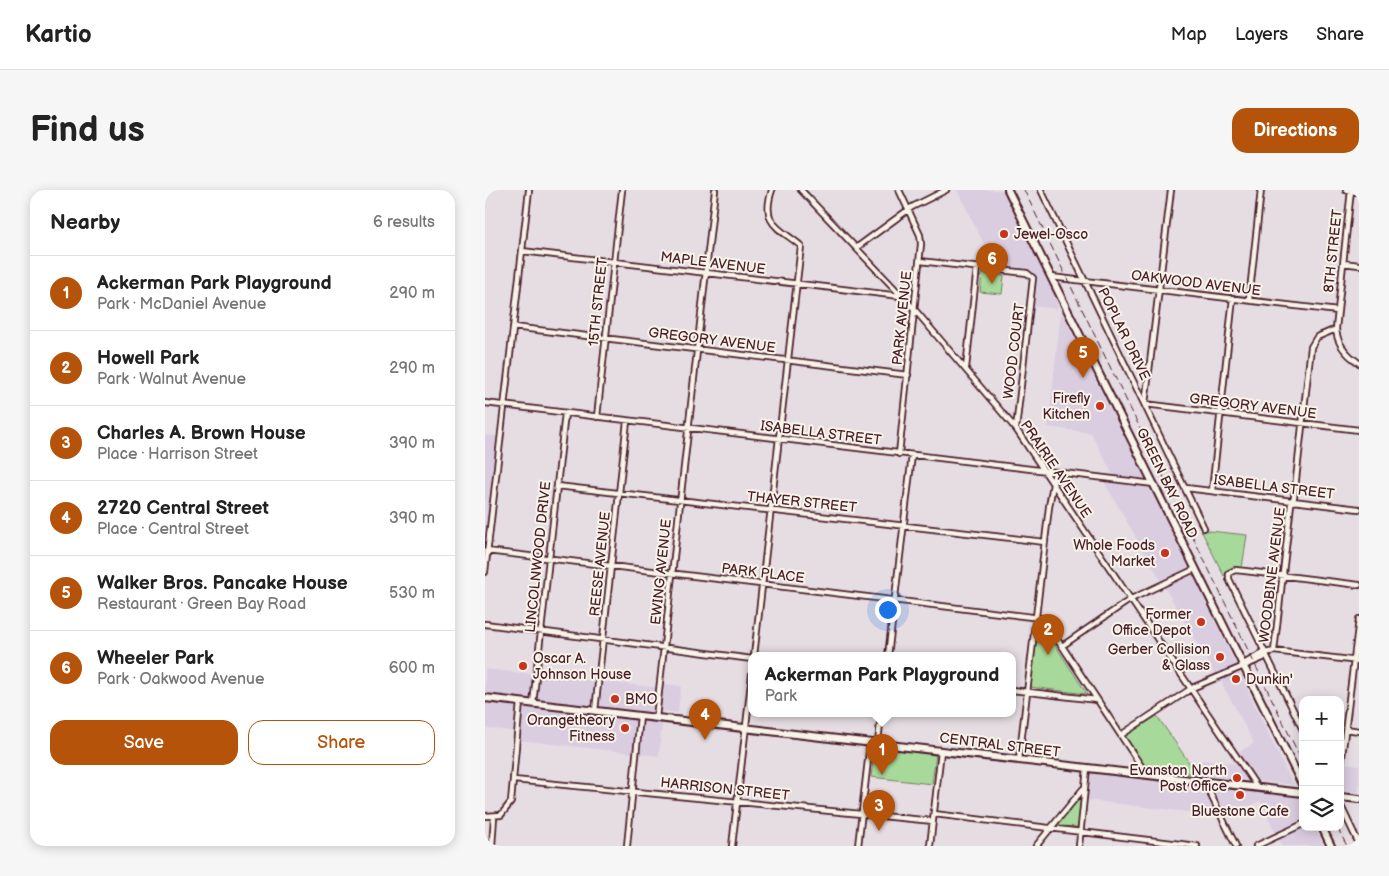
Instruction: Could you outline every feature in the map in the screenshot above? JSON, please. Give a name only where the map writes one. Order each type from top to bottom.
[{"type":"main road","name":"GREEN BAY ROAD","points":[[1008,190],[1299,778]]},
{"type":"main road","name":"CENTRAL STREET","points":[[485,698],[1299,792]]},
{"type":"main road","points":[[1344,797],[1359,799]]},
{"type":"main road","points":[[1325,831],[1331,846]]},
{"type":"street","points":[[485,572],[529,190]]},
{"type":"street","name":"15TH STREET","points":[[597,417],[622,190]]},
{"type":"street","name":"EWING AVENUE","points":[[655,718],[715,190]]},
{"type":"street","points":[[754,652],[801,246],[778,230],[772,222],[769,207],[772,190]]},
{"type":"street","name":"PRAIRIE AVENUE","points":[[801,190],[915,310],[1016,429],[1257,787]]},
{"type":"street","name":"PARK AVENUE","points":[[899,190],[921,239],[899,454]]},
{"type":"street","points":[[856,248],[908,209],[946,190]]},
{"type":"street","name":"POPLAR DRIVE","points":[[1041,190],[1204,528]]},
{"type":"street","points":[[1145,404],[1171,190]]},
{"type":"street","points":[[1249,300],[1261,190]]},
{"type":"street","points":[[1347,190],[1359,192]]},
{"type":"street","name":"8TH STREET","points":[[1336,329],[1351,190]]},
{"type":"street","name":"MAPLE AVENUE","points":[[522,251],[901,296]]},
{"type":"street","points":[[919,261],[977,268],[966,368]]},
{"type":"street","points":[[1343,263],[1359,265]]},
{"type":"street","name":"WOOD COURT","points":[[977,268],[1032,276],[1033,280],[1016,429]]},
{"type":"street","name":"OAKWOOD AVENUE","points":[[1051,277],[1338,312]]},
{"type":"street","points":[[1212,491],[1233,298]]},
{"type":"street","name":"GREGORY AVENUE","points":[[513,327],[908,375]]},
{"type":"street","points":[[1336,329],[1341,346],[1359,363]]},
{"type":"street","name":"WOODBINE AVENUE","points":[[1274,651],[1311,347],[1317,337],[1336,329]]},
{"type":"street","name":"ISABELLA STREET","points":[[485,403],[1154,484]]},
{"type":"street","name":"GREGORY AVENUE","points":[[1145,404],[1359,430]]},
{"type":"street","name":"LINCOLNWOOD DRIVE","points":[[533,704],[565,413]]},
{"type":"street","name":"REESE AVENUE","points":[[595,711],[627,421]]},
{"type":"street","points":[[888,652],[912,455]]},
{"type":"street","points":[[1019,760],[1052,483],[1055,472]]},
{"type":"street","name":"THAYER STREET","points":[[557,486],[1045,542]]},
{"type":"street","name":"ISABELLA STREET","points":[[1186,488],[1294,499],[1359,509]]},
{"type":"street","name":"PARK PLACE","points":[[487,551],[1036,617]]},
{"type":"street","points":[[1062,646],[1131,599],[1195,569]]},
{"type":"street","points":[[1299,722],[1229,580],[1229,573],[1235,570],[1359,585]]},
{"type":"street","points":[[1036,617],[1043,620],[1062,646],[1147,775]]},
{"type":"street","points":[[1344,741],[1357,661],[1359,620]]},
{"type":"street","points":[[485,624],[748,657]]},
{"type":"street","points":[[1121,735],[1192,688],[1242,665],[1246,661],[1274,651],[1357,661]]},
{"type":"street","points":[[1016,691],[1097,700]]},
{"type":"street","points":[[485,816],[494,817],[505,813],[510,806],[520,702]]},
{"type":"street","points":[[732,846],[748,705]]},
{"type":"street","points":[[627,846],[640,716]]},
{"type":"street","points":[[877,744],[881,717]]},
{"type":"street","points":[[1345,729],[1359,731]]},
{"type":"street","points":[[858,846],[869,743]]},
{"type":"street","points":[[930,846],[941,751]]},
{"type":"street","points":[[1079,846],[1087,768]]},
{"type":"street","name":"HARRISON STREET","points":[[513,780],[933,821]]},
{"type":"street","points":[[1205,781],[1236,846]]},
{"type":"street","points":[[1036,846],[1084,788]]},
{"type":"street","points":[[1344,812],[1359,844]]},
{"type":"street","points":[[934,814],[1197,846]]},
{"type":"street","points":[[492,846],[494,817]]},
{"type":"street","points":[[1256,846],[1299,826]]},
{"type":"shaded area","points":[[957,190],[1004,190],[1058,301],[1057,309],[1033,306],[1035,280],[1032,273],[995,267]]},
{"type":"shaded area","points":[[1061,310],[1188,565],[1293,785],[1197,774],[1192,767],[1203,760],[1241,764],[1235,754],[1254,743],[1218,676],[1216,676],[1104,482],[1117,483],[1091,433],[1048,427]]},
{"type":"shaded area","points":[[485,435],[497,436],[485,549]]},
{"type":"shaded area","points":[[485,669],[654,687],[665,684],[681,686],[678,713],[652,710],[652,714],[485,693]]},
{"type":"shaded area","points":[[485,702],[662,722],[659,756],[517,740],[518,732],[485,728]]},
{"type":"shaded area","points":[[1344,763],[1359,765],[1359,793],[1344,791]]},
{"type":"shaded area","points":[[1088,771],[1299,796],[1299,831],[1317,831],[1324,846],[1282,846],[1260,801],[1223,818],[1222,816],[1085,800]]},
{"type":"green space","points":[[982,273],[1004,276],[1002,294],[980,292]]},
{"type":"green space","points":[[1201,530],[1247,535],[1242,568],[1229,570],[1224,576]]},
{"type":"green space","points":[[1038,621],[1040,622],[1087,694],[1030,687]]},
{"type":"green space","points":[[1157,716],[1197,774],[1146,769],[1124,737]]},
{"type":"green space","points":[[875,747],[936,754],[932,784],[871,777]]},
{"type":"green space","points":[[1079,799],[1082,802],[1079,827],[1059,826],[1059,822]]},
{"type":"railway","points":[[1024,190],[1299,755]]},
{"type":"railway","points":[[1339,831],[1347,846]]},
{"type":"place","name":"Jewel-Osco","points":[[1004,234]]},
{"type":"place","name":"Wheeler Park","points":[[992,284]]},
{"type":"place","name":"Walker Bros. Pancake House","points":[[1083,378]]},
{"type":"place","name":"Firefly Kitchen","points":[[1100,406]]},
{"type":"place","name":"Whole Foods Market","points":[[1165,553]]},
{"type":"place","name":"Former Office Depot","points":[[1201,622]]},
{"type":"place","name":"Howell Park","points":[[1048,655]]},
{"type":"place","name":"Gerber Collision & Glass","points":[[1220,657]]},
{"type":"place","name":"Oscar A. Johnson House","points":[[523,666]]},
{"type":"place","name":"Dunkin'","points":[[1236,679]]},
{"type":"place","name":"BMO","points":[[615,699]]},
{"type":"place","name":"Orangetheory Fitness","points":[[625,728]]},
{"type":"place","name":"2720 Central Street","points":[[705,740]]},
{"type":"place","name":"Ackerman Park Playground","points":[[882,775]]},
{"type":"place","name":"Evanston North Post Office","points":[[1237,778]]},
{"type":"place","name":"Bluestone Cafe","points":[[1240,795]]},
{"type":"place","name":"Charles A. Brown House","points":[[879,831]]}]
